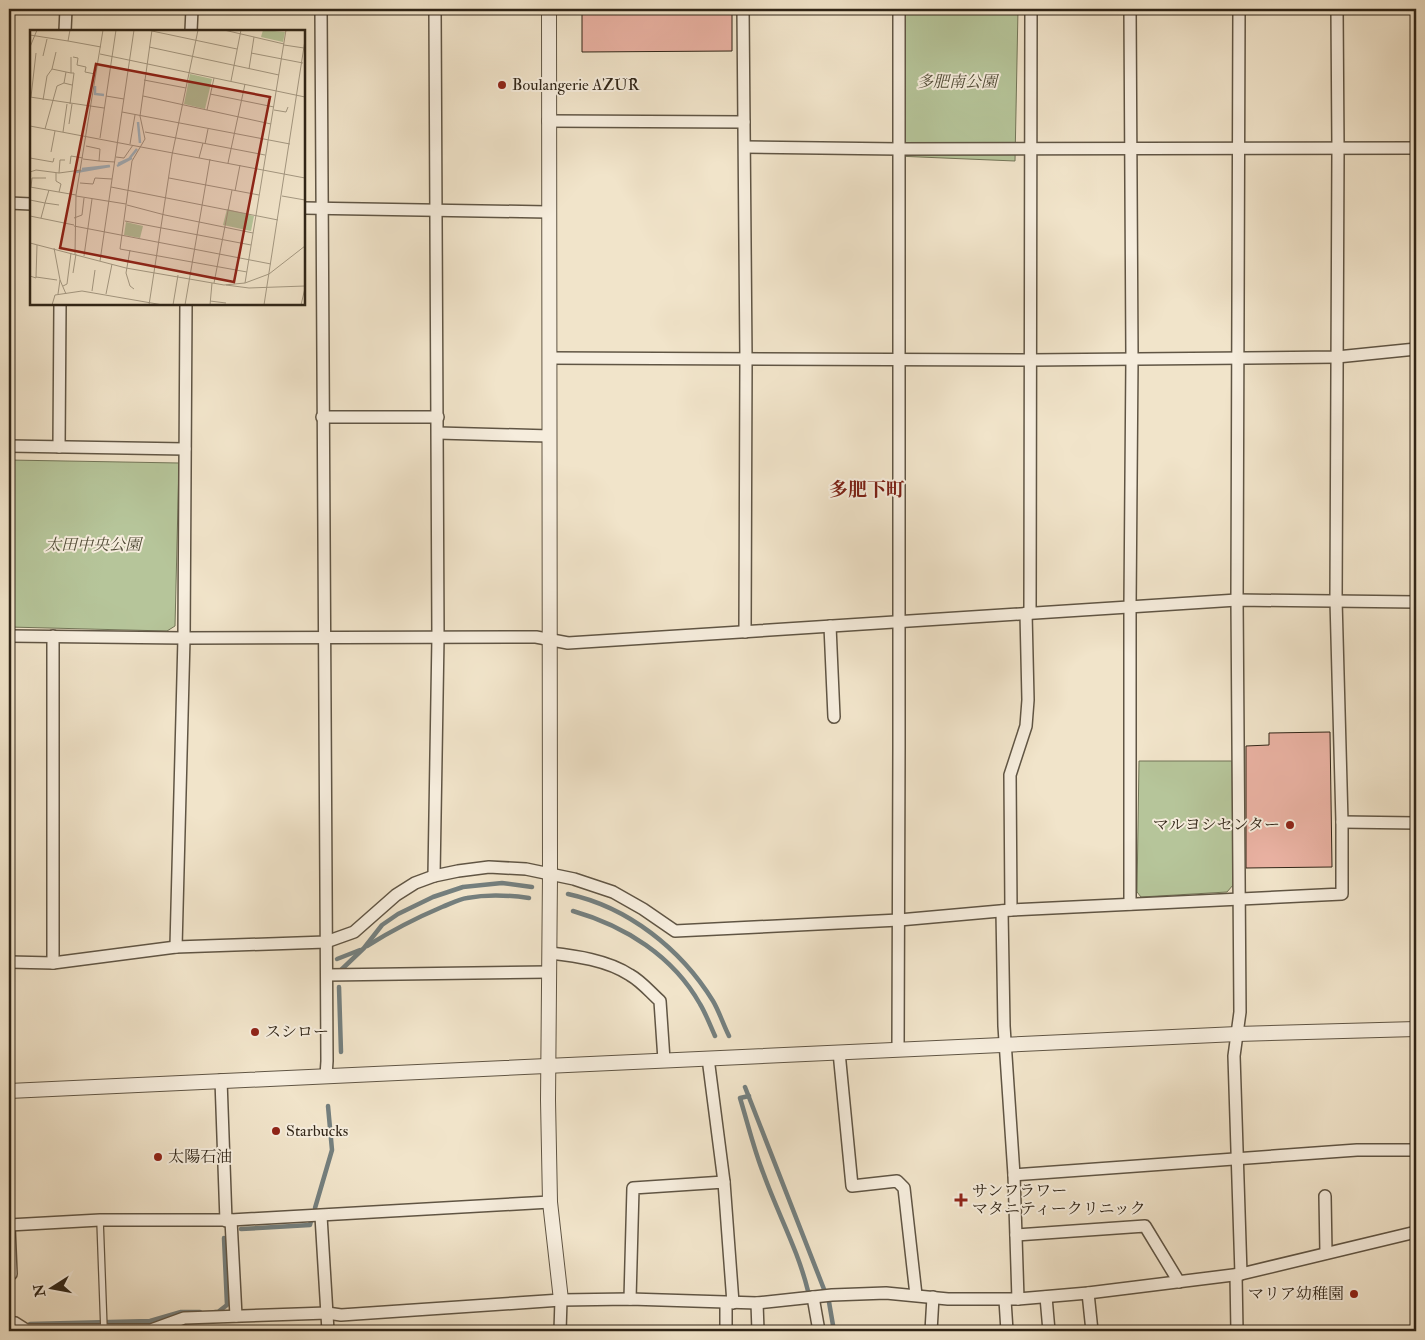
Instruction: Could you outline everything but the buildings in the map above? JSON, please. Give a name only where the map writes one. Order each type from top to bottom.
[{"type":"street","points":[[65,30],[66,9]]},
{"type":"street","points":[[192,9],[192,30]]},
{"type":"street","points":[[321,9],[320,209],[326,637],[326,1076]]},
{"type":"street","points":[[434,876],[438,637],[435,9]]},
{"type":"street","points":[[549,9],[548,212],[551,640],[548,1066],[550,1202],[561,1300],[560,1331]]},
{"type":"street","points":[[743,9],[746,359],[745,632]]},
{"type":"street","points":[[898,1049],[900,621],[899,9]]},
{"type":"street","points":[[1018,1299],[1014,1175],[1005,1045],[1010,775],[1026,726],[1028,700],[1032,9]]},
{"type":"street","points":[[1130,9],[1132,358],[1130,904]]},
{"type":"street","points":[[1237,1331],[1238,1158],[1234,1056],[1240,1012],[1236,600],[1239,9]]},
{"type":"street","points":[[9,962],[54,963],[176,947],[326,942],[354,932],[396,894],[415,883],[434,876],[489,867],[526,870],[574,879],[613,892],[643,908],[675,931],[899,920],[1007,910],[1342,894],[1336,600],[1337,9]]},
{"type":"street","points":[[548,121],[744,122]]},
{"type":"street","points":[[745,147],[1238,150],[1416,148]]},
{"type":"street","points":[[9,203],[30,204]]},
{"type":"street","points":[[305,208],[548,212]]},
{"type":"street","points":[[59,447],[60,305]]},
{"type":"street","points":[[176,947],[184,638],[186,305]]},
{"type":"street","points":[[550,358],[1031,360],[1337,357],[1416,349]]},
{"type":"street","points":[[322,417],[438,417]]},
{"type":"street","points":[[438,434],[550,436]]},
{"type":"street","points":[[9,446],[185,449]]},
{"type":"street","points":[[9,636],[184,638],[536,637],[568,643],[1236,600],[1416,602]]},
{"type":"street","points":[[830,626],[834,717]]},
{"type":"street","points":[[53,636],[54,963]]},
{"type":"street","points":[[1342,822],[1416,822]]},
{"type":"street","points":[[550,953],[572,955],[612,965],[631,975],[660,1001],[664,1060]]},
{"type":"street","points":[[327,975],[549,972]]},
{"type":"street","points":[[9,1091],[1237,1034],[1416,1029]]},
{"type":"street","points":[[839,1052],[852,1186],[897,1181],[904,1188],[916,1295]]},
{"type":"street","points":[[708,1058],[724,1182],[729,1303],[726,1331]]},
{"type":"street","points":[[221,1080],[236,1316]]},
{"type":"street","points":[[1014,1175],[1357,1150],[1416,1150]]},
{"type":"street","points":[[630,1299],[632,1188],[724,1182]]},
{"type":"street","points":[[1325,1196],[1326,1253]]},
{"type":"street","points":[[11,1274],[9,1225],[100,1220],[229,1220],[550,1202]]},
{"type":"street","points":[[320,1216],[328,1331]]},
{"type":"street","points":[[1016,1235],[1145,1226],[1179,1282]]},
{"type":"street","points":[[9,1322],[15,1322],[26,1330],[151,1330],[184,1318],[326,1312],[341,1315],[561,1300],[630,1299],[757,1303],[817,1296],[886,1293],[948,1300],[1005,1300],[1088,1293],[1238,1274],[1372,1244],[1416,1232]]},
{"type":"street","points":[[1088,1293],[1092,1331]]},
{"type":"street","points":[[817,1296],[819,1331]]},
{"type":"street","points":[[931,1331],[933,1297]]},
{"type":"street","points":[[1046,1297],[1049,1331]]},
{"type":"street","points":[[1005,1300],[1006,1331]]},
{"type":"street","points":[[757,1303],[758,1331]]},
{"type":"lane","points":[[100,1220],[104,1329]]},
{"type":"green space","name":"多肥南公園","points":[[900,9],[1018,9],[1015,161],[896,156]]},
{"type":"green space","name":"太田中央公園","points":[[9,460],[179,463],[175,626],[167,631],[9,627]]},
{"type":"green space","points":[[1139,761],[1232,761],[1233,885],[1227,892],[1141,897],[1137,892]]},
{"type":"waterway","points":[[341,970],[364,948],[382,925],[398,914],[433,897],[463,887],[502,883],[532,887]]},
{"type":"waterway","points":[[568,894],[590,900],[632,920],[669,948],[700,982],[713,1001],[729,1036]]},
{"type":"waterway","points":[[367,946],[413,920],[461,899],[490,895],[529,898]]},
{"type":"waterway","points":[[573,911],[592,917],[629,934],[662,957],[689,987],[702,1008],[715,1036]]},
{"type":"waterway","points":[[337,959],[360,950]]},
{"type":"waterway","points":[[339,987],[341,1052]]},
{"type":"waterway","points":[[745,1087],[829,1302],[834,1331]]},
{"type":"waterway","points":[[749,1096],[740,1098],[754,1147],[799,1261],[808,1291]]},
{"type":"waterway","points":[[315,1208],[332,1150],[328,1106]]},
{"type":"waterway","points":[[241,1229],[310,1225],[311,1221]]},
{"type":"waterway","points":[[215,1312],[218,1312],[227,1305],[224,1238]]},
{"type":"waterway","points":[[30,1324],[150,1321],[181,1312],[200,1312]]},
{"type":"place","name":"Boulangerie AZUR","points":[[502,85]]},
{"type":"place","name":"マルヨシセンター","points":[[1290,825]]},
{"type":"place","name":"スシロー","points":[[255,1032]]},
{"type":"place","name":"Starbucks","points":[[276,1131]]},
{"type":"place","name":"太陽石油","points":[[158,1157]]},
{"type":"place","name":"サンフラワー マタニティークリニック","points":[[961,1200]]},
{"type":"place","name":"マリア幼稚園","points":[[1354,1294]]},
{"type":"district","name":"多肥下町","points":[[867,490]]}]
